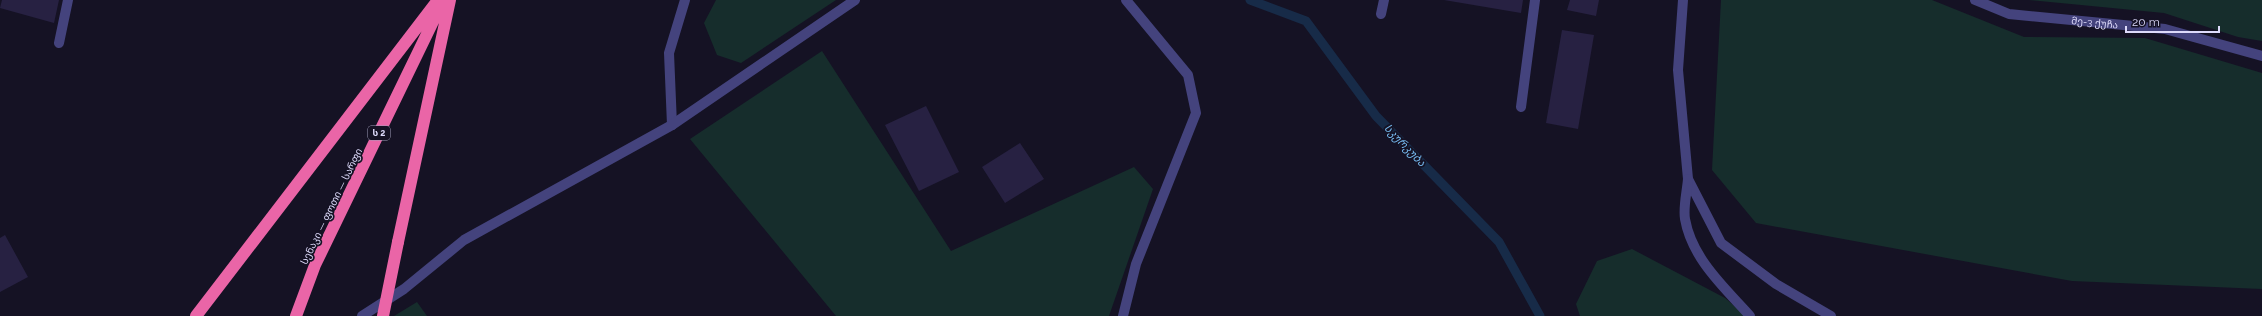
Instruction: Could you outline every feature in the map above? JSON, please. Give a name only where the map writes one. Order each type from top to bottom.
[{"type":"highway","points":[[196,316],[438,0]]},
{"type":"highway","name":"სენაკი — ფოთი — სარფი","points":[[296,316],[314,265],[444,0]]},
{"type":"highway","points":[[383,316],[450,0]]},
{"type":"street","points":[[59,43],[68,0]]},
{"type":"street","points":[[672,125],[669,53],[685,0]]},
{"type":"street","points":[[362,316],[404,289],[464,240],[672,125],[855,0]]},
{"type":"street","points":[[1123,316],[1136,264],[1196,113],[1188,75],[1126,0]]},
{"type":"street","points":[[1381,14],[1384,0]]},
{"type":"street","points":[[1521,107],[1536,0]]},
{"type":"street","points":[[1683,0],[1678,70],[1688,179],[1685,219],[1694,245],[1709,271],[1750,316]]},
{"type":"street","name":"მე-3 ქუჩა","points":[[1975,0],[2009,14],[2165,28],[2262,56]]},
{"type":"street","points":[[1688,179],[1720,243],[1776,284],[1831,316]]},
{"type":"green space","points":[[716,0],[836,0],[741,63],[717,55],[704,23]]},
{"type":"green space","points":[[1721,0],[1932,0],[2024,37],[2145,38],[2262,73],[2262,289],[2072,281],[1756,223],[1712,170]]},
{"type":"green space","points":[[2029,0],[2262,0],[2262,41],[2238,37],[2164,13]]},
{"type":"green space","points":[[822,51],[951,251],[1134,167],[1153,189],[1109,316],[836,316],[690,139]]},
{"type":"green space","points":[[1632,249],[1725,298],[1746,316],[1580,316],[1576,304],[1597,261]]},
{"type":"green space","points":[[417,302],[427,316],[394,316]]},
{"type":"building","points":[[2,0],[59,0],[54,23],[0,8]]},
{"type":"building","points":[[1444,0],[1523,0],[1521,13]]},
{"type":"building","points":[[1570,0],[1599,0],[1596,16],[1567,10]]},
{"type":"building","points":[[1562,30],[1594,35],[1578,129],[1546,123]]},
{"type":"building","points":[[926,106],[959,172],[919,191],[885,125]]},
{"type":"building","points":[[1020,143],[1044,179],[1005,203],[982,167]]},
{"type":"building","points":[[5,235],[28,277],[0,292],[0,238]]},
{"type":"waterway","name":"სკურკუბა","points":[[1250,0],[1306,21],[1376,116],[1499,242],[1540,316]]}]
